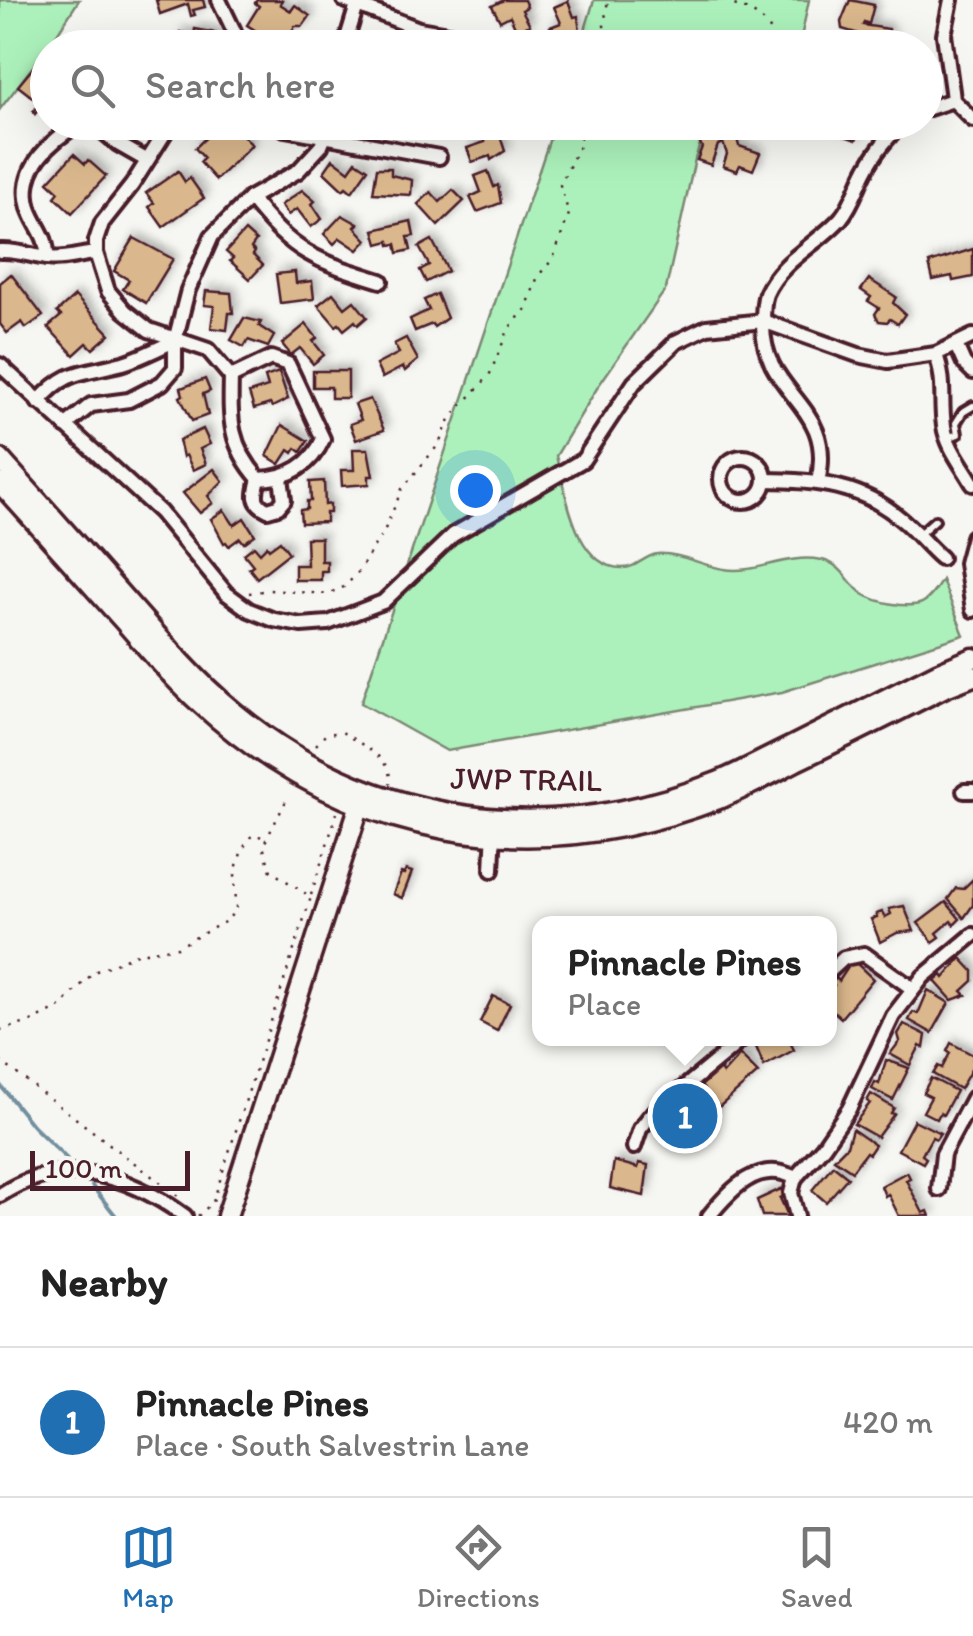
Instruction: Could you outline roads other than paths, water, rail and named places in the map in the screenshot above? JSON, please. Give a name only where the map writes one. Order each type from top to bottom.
[{"type":"main road","points":[[0,459],[210,690],[266,735],[362,798]]},
{"type":"main road","points":[[0,482],[199,702],[256,748],[362,798],[541,838],[599,833],[723,798],[945,686],[973,676]]},
{"type":"main road","points":[[494,828],[596,817],[698,789],[973,658]]},
{"type":"main road","points":[[227,1216],[362,798]]},
{"type":"street","points":[[219,0],[234,30]]},
{"type":"street","points":[[951,0],[944,35],[954,100],[973,120]]},
{"type":"street","points":[[348,30],[353,2],[426,30]]},
{"type":"street","points":[[943,104],[954,100]]},
{"type":"street","points":[[46,258],[44,235],[29,209],[28,174],[38,157],[59,140]]},
{"type":"street","points":[[113,140],[146,160]]},
{"type":"street","points":[[160,140],[102,223],[96,254],[108,291],[116,301],[149,330],[208,350],[231,377],[230,423],[242,459],[259,479]]},
{"type":"street","points":[[65,426],[91,405],[129,400],[162,383],[175,368],[175,341],[188,290],[212,236],[250,198],[298,172],[321,140]]},
{"type":"street","points":[[375,140],[439,157]]},
{"type":"street","points":[[818,482],[822,454],[818,434],[810,415],[770,366],[765,350],[766,295],[788,263],[844,216],[868,166],[889,140]]},
{"type":"street","points":[[250,198],[295,248],[329,265],[382,281]]},
{"type":"street","points":[[0,251],[46,258],[96,254]]},
{"type":"street","points":[[0,365],[160,512],[226,592],[249,610],[300,625],[328,623],[383,602],[453,535],[583,460],[634,382],[676,342],[706,328],[763,321],[858,356],[888,361],[936,354],[973,336]]},
{"type":"street","points":[[38,402],[68,376],[86,368],[122,363],[175,341]]},
{"type":"street","points":[[956,345],[973,372]]},
{"type":"street","points":[[936,354],[944,378],[944,427],[973,484]]},
{"type":"street","points":[[231,377],[271,358],[288,364],[323,439],[314,458],[281,478],[259,479]]},
{"type":"street","points":[[259,479],[254,496],[259,506],[268,510],[284,500],[281,478]]},
{"type":"street","points":[[765,480],[818,482],[872,498],[941,558]]},
{"type":"street","points":[[973,536],[973,610]]},
{"type":"street","points":[[492,870],[494,828]]},
{"type":"street","points":[[798,1216],[791,1194],[795,1178],[811,1164],[842,1120],[893,1016],[939,962],[973,935]]},
{"type":"street","points":[[837,964],[844,958],[864,954],[913,989]]},
{"type":"street","points":[[634,1147],[640,1130],[652,1115],[734,1046]]},
{"type":"street","points":[[939,1189],[943,1154],[973,1098]]},
{"type":"street","points":[[710,1216],[728,1192],[750,1176],[774,1171],[795,1178]]},
{"type":"street","points":[[0,1195],[33,1179],[65,1172],[97,1174],[123,1180],[185,1209]]},
{"type":"lane","points":[[948,438],[958,434],[956,423],[973,406]]},
{"type":"lane","points":[[918,535],[935,520]]},
{"type":"waterway","points":[[0,1085],[33,1126],[67,1159]]},
{"type":"waterway","points":[[92,1186],[116,1216]]},
{"type":"place","name":"Pinnacle Pines","points":[[685,1116]]}]
